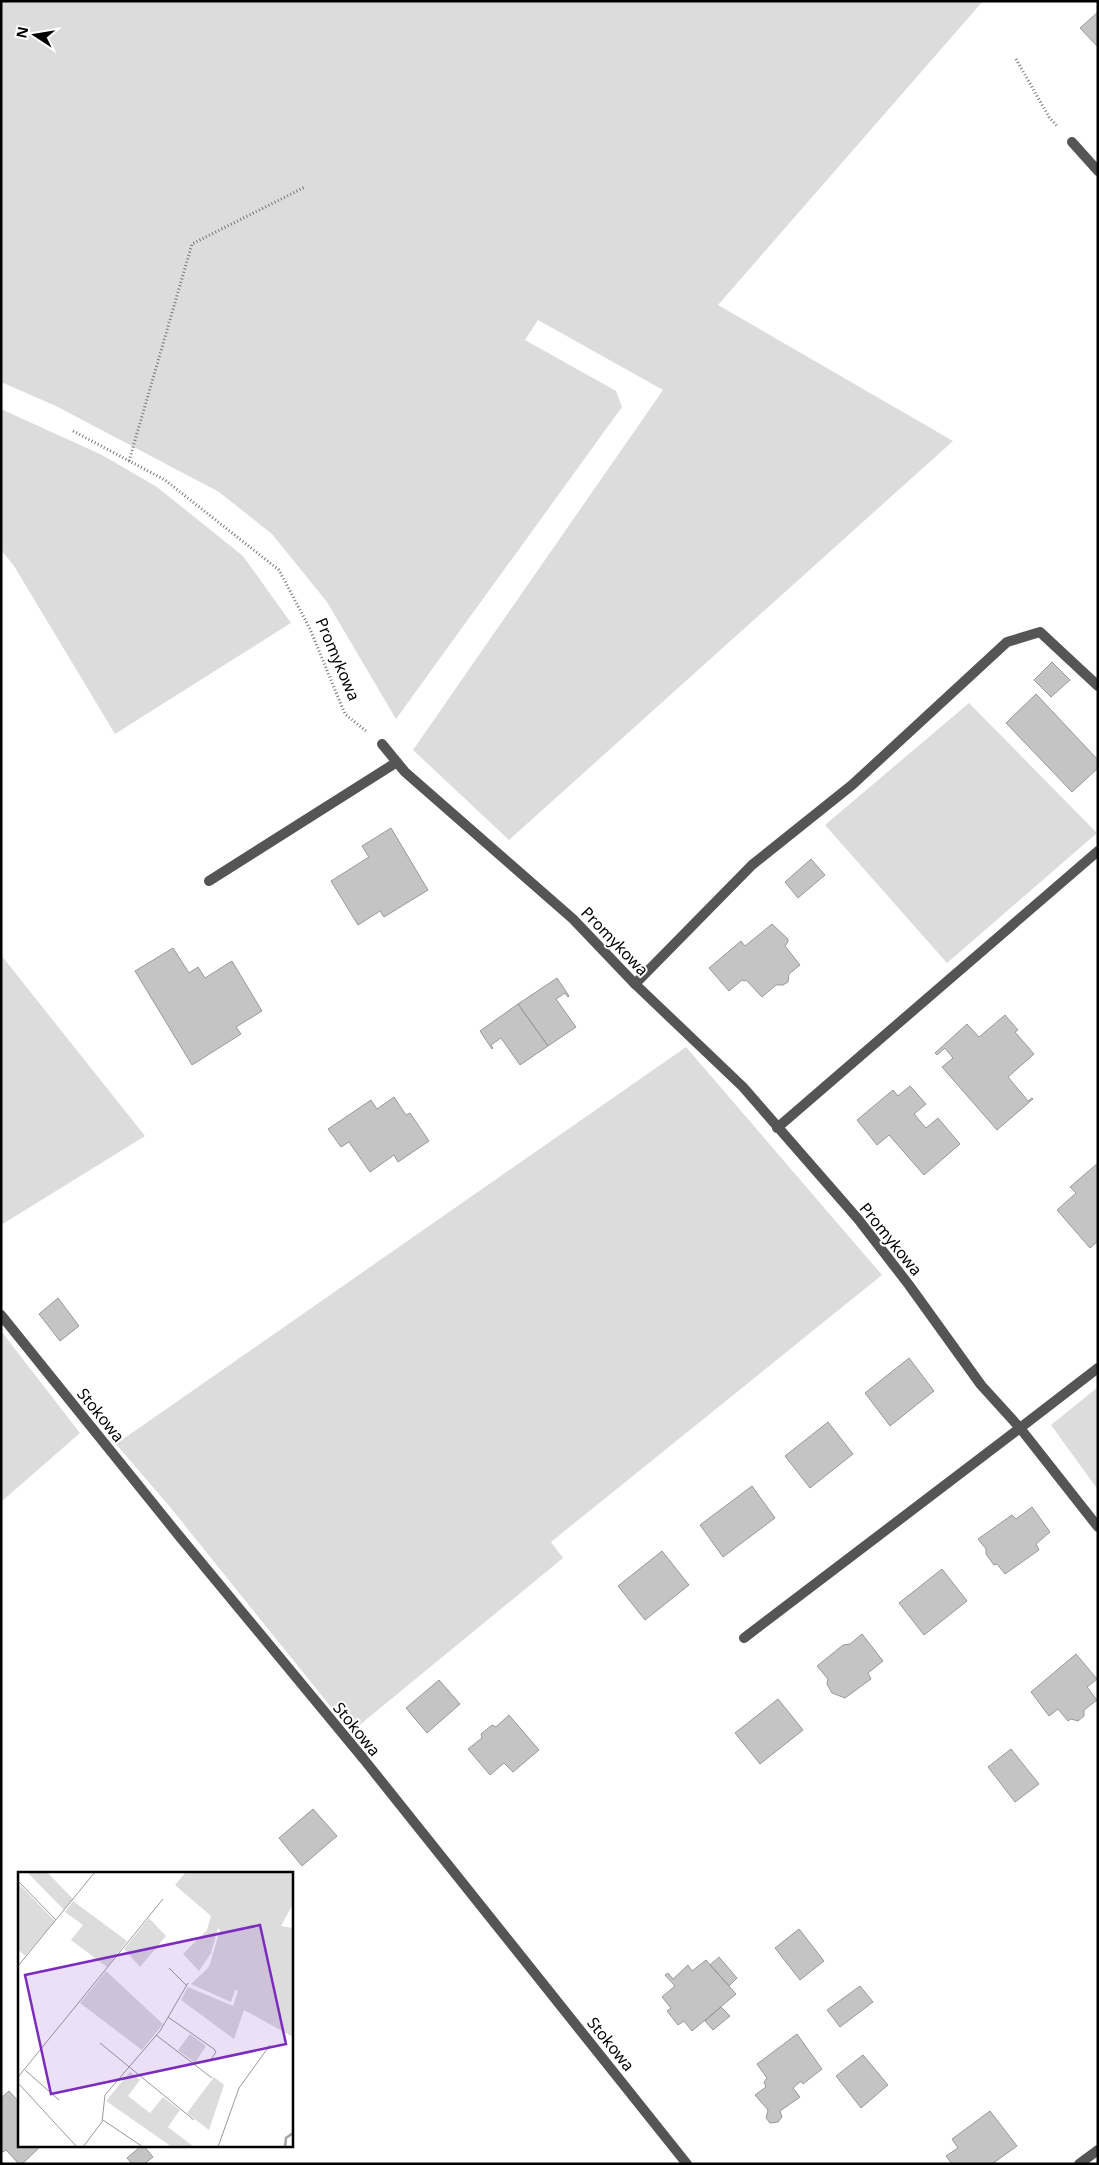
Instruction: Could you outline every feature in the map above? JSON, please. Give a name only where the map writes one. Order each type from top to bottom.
[{"type":"street","points":[[1072,142],[1098,171]]},
{"type":"street","points":[[635,984],[752,865],[852,785],[1007,642],[1040,632],[1098,686]]},
{"type":"street","name":"Promykowa","points":[[382,744],[405,772],[573,919],[635,984],[743,1086],[777,1128],[858,1220],[910,1285],[981,1385],[1020,1428],[1098,1527]]},
{"type":"street","points":[[209,881],[397,762]]},
{"type":"street","points":[[777,1128],[1098,851]]},
{"type":"street","name":"Stokowa","points":[[1,1315],[362,1757],[687,2164]]},
{"type":"street","points":[[744,1638],[1098,1368]]},
{"type":"street","points":[[1079,2164],[1098,2150]]},
{"type":"path","points":[[1016,59],[1049,117],[1072,142]]},
{"type":"path","points":[[129,461],[192,244],[305,187]]},
{"type":"path","name":"Promykowa","points":[[73,432],[165,480],[279,570],[310,629],[345,714],[382,744]]},
{"type":"shaded area","points":[[1,1],[983,1],[718,305],[953,441],[509,840],[413,750],[663,390],[538,320],[525,340],[616,391],[622,407],[396,719],[327,602],[272,534],[219,492],[56,406],[1,382]]},
{"type":"shaded area","points":[[1,409],[102,455],[157,487],[243,556],[291,623],[115,734],[14,566],[1,550]]},
{"type":"shaded area","points":[[969,703],[1097,833],[947,963],[825,825]]},
{"type":"shaded area","points":[[1,955],[145,1136],[1,1225]]},
{"type":"shaded area","points":[[686,1047],[882,1275],[551,1542],[563,1558],[351,1732],[170,1507],[116,1444]]},
{"type":"shaded area","points":[[1,1331],[80,1433],[1,1502]]},
{"type":"shaded area","points":[[1098,1387],[1098,1490],[1051,1425]]},
{"type":"building","points":[[1098,12],[1098,47],[1080,28]]},
{"type":"building","points":[[1052,662],[1070,680],[1051,697],[1034,680]]},
{"type":"building","points":[[1036,694],[1098,760],[1098,768],[1072,792],[1006,723]]},
{"type":"building","points":[[391,828],[428,890],[384,917],[380,911],[358,925],[331,881],[369,857],[362,846]]},
{"type":"building","points":[[811,859],[825,875],[798,898],[785,882]]},
{"type":"building","points":[[772,924],[788,939],[785,946],[800,965],[789,974],[788,982],[783,985],[776,985],[762,997],[746,980],[742,980],[729,991],[709,968],[741,941],[745,946]]},
{"type":"building","points":[[173,948],[189,973],[198,967],[205,978],[232,961],[262,1011],[236,1027],[241,1034],[192,1065],[135,971]]},
{"type":"building","points":[[557,978],[569,996],[565,993],[556,999],[576,1027],[548,1046],[518,1004]]},
{"type":"building","points":[[518,1004],[548,1046],[520,1065],[501,1038],[491,1045],[492,1049],[480,1031]]},
{"type":"building","points":[[1005,1015],[1018,1030],[1015,1032],[1034,1054],[1008,1077],[1028,1101],[1033,1099],[997,1130],[942,1067],[953,1058],[945,1048],[937,1055],[935,1053],[967,1024],[979,1037]]},
{"type":"building","points":[[910,1086],[926,1104],[914,1114],[926,1128],[938,1118],[960,1144],[924,1175],[889,1135],[877,1145],[857,1120],[893,1090],[898,1096]]},
{"type":"building","points":[[394,1097],[406,1115],[410,1113],[429,1141],[398,1162],[394,1155],[370,1172],[349,1142],[341,1147],[328,1129],[371,1100],[377,1109]]},
{"type":"building","points":[[1098,1163],[1098,1241],[1090,1248],[1057,1210],[1076,1193],[1070,1187]]},
{"type":"building","points":[[58,1298],[79,1326],[60,1341],[39,1314]]},
{"type":"building","points":[[909,1358],[934,1391],[890,1426],[865,1393]]},
{"type":"building","points":[[828,1422],[853,1454],[810,1488],[785,1456]]},
{"type":"building","points":[[752,1486],[775,1518],[723,1557],[700,1525]]},
{"type":"building","points":[[1032,1507],[1050,1532],[1036,1544],[1039,1550],[1005,1574],[997,1564],[994,1565],[986,1554],[986,1549],[978,1539],[1012,1515],[1016,1519]]},
{"type":"building","points":[[662,1551],[689,1585],[645,1620],[618,1586]]},
{"type":"building","points":[[942,1569],[967,1601],[924,1635],[899,1603]]},
{"type":"building","points":[[862,1634],[883,1661],[868,1673],[871,1679],[845,1698],[832,1693],[827,1684],[828,1679],[817,1666],[843,1645],[850,1644]]},
{"type":"building","points":[[1076,1654],[1097,1679],[1087,1687],[1097,1700],[1084,1710],[1084,1716],[1078,1721],[1071,1719],[1068,1721],[1058,1709],[1049,1716],[1031,1692]]},
{"type":"building","points":[[439,1680],[460,1704],[427,1733],[406,1708]]},
{"type":"building","points":[[778,1699],[803,1730],[760,1764],[735,1733]]},
{"type":"building","points":[[509,1715],[539,1750],[513,1772],[504,1763],[490,1775],[468,1749],[482,1738],[481,1734],[492,1725],[496,1727]]},
{"type":"building","points":[[1011,1749],[1039,1784],[1015,1802],[988,1767]]},
{"type":"building","points":[[313,1809],[337,1836],[302,1866],[279,1838]]},
{"type":"building","points":[[799,1929],[824,1961],[800,1980],[775,1948]]},
{"type":"building","points":[[719,1957],[737,1978],[729,1986],[710,1965]]},
{"type":"building","points":[[706,1960],[736,1994],[692,2031],[684,2021],[678,2025],[667,2011],[671,2008],[662,1997],[675,1986],[665,1975],[668,1973],[673,1979],[688,1965],[692,1971]]},
{"type":"building","points":[[860,1986],[873,2002],[840,2027],[827,2010]]},
{"type":"building","points":[[721,2007],[730,2016],[713,2030],[705,2021]]},
{"type":"building","points":[[797,2034],[822,2069],[803,2084],[801,2081],[793,2088],[800,2097],[780,2111],[782,2117],[778,2122],[770,2123],[766,2118],[768,2110],[755,2095],[766,2087],[764,2082],[767,2078],[757,2064]]},
{"type":"building","points":[[863,2055],[888,2085],[861,2108],[836,2076]]},
{"type":"building","points":[[9,2091],[18,2101],[18,2148],[39,2148],[22,2164],[19,2164],[6,2150],[3,2152],[1,2150],[1,2098]]},
{"type":"building","points":[[990,2111],[1017,2146],[992,2164],[952,2164],[946,2156],[958,2148],[952,2139]]},
{"type":"building","points":[[139,2148],[146,2148],[153,2157],[144,2164],[132,2164],[127,2158]]}]
